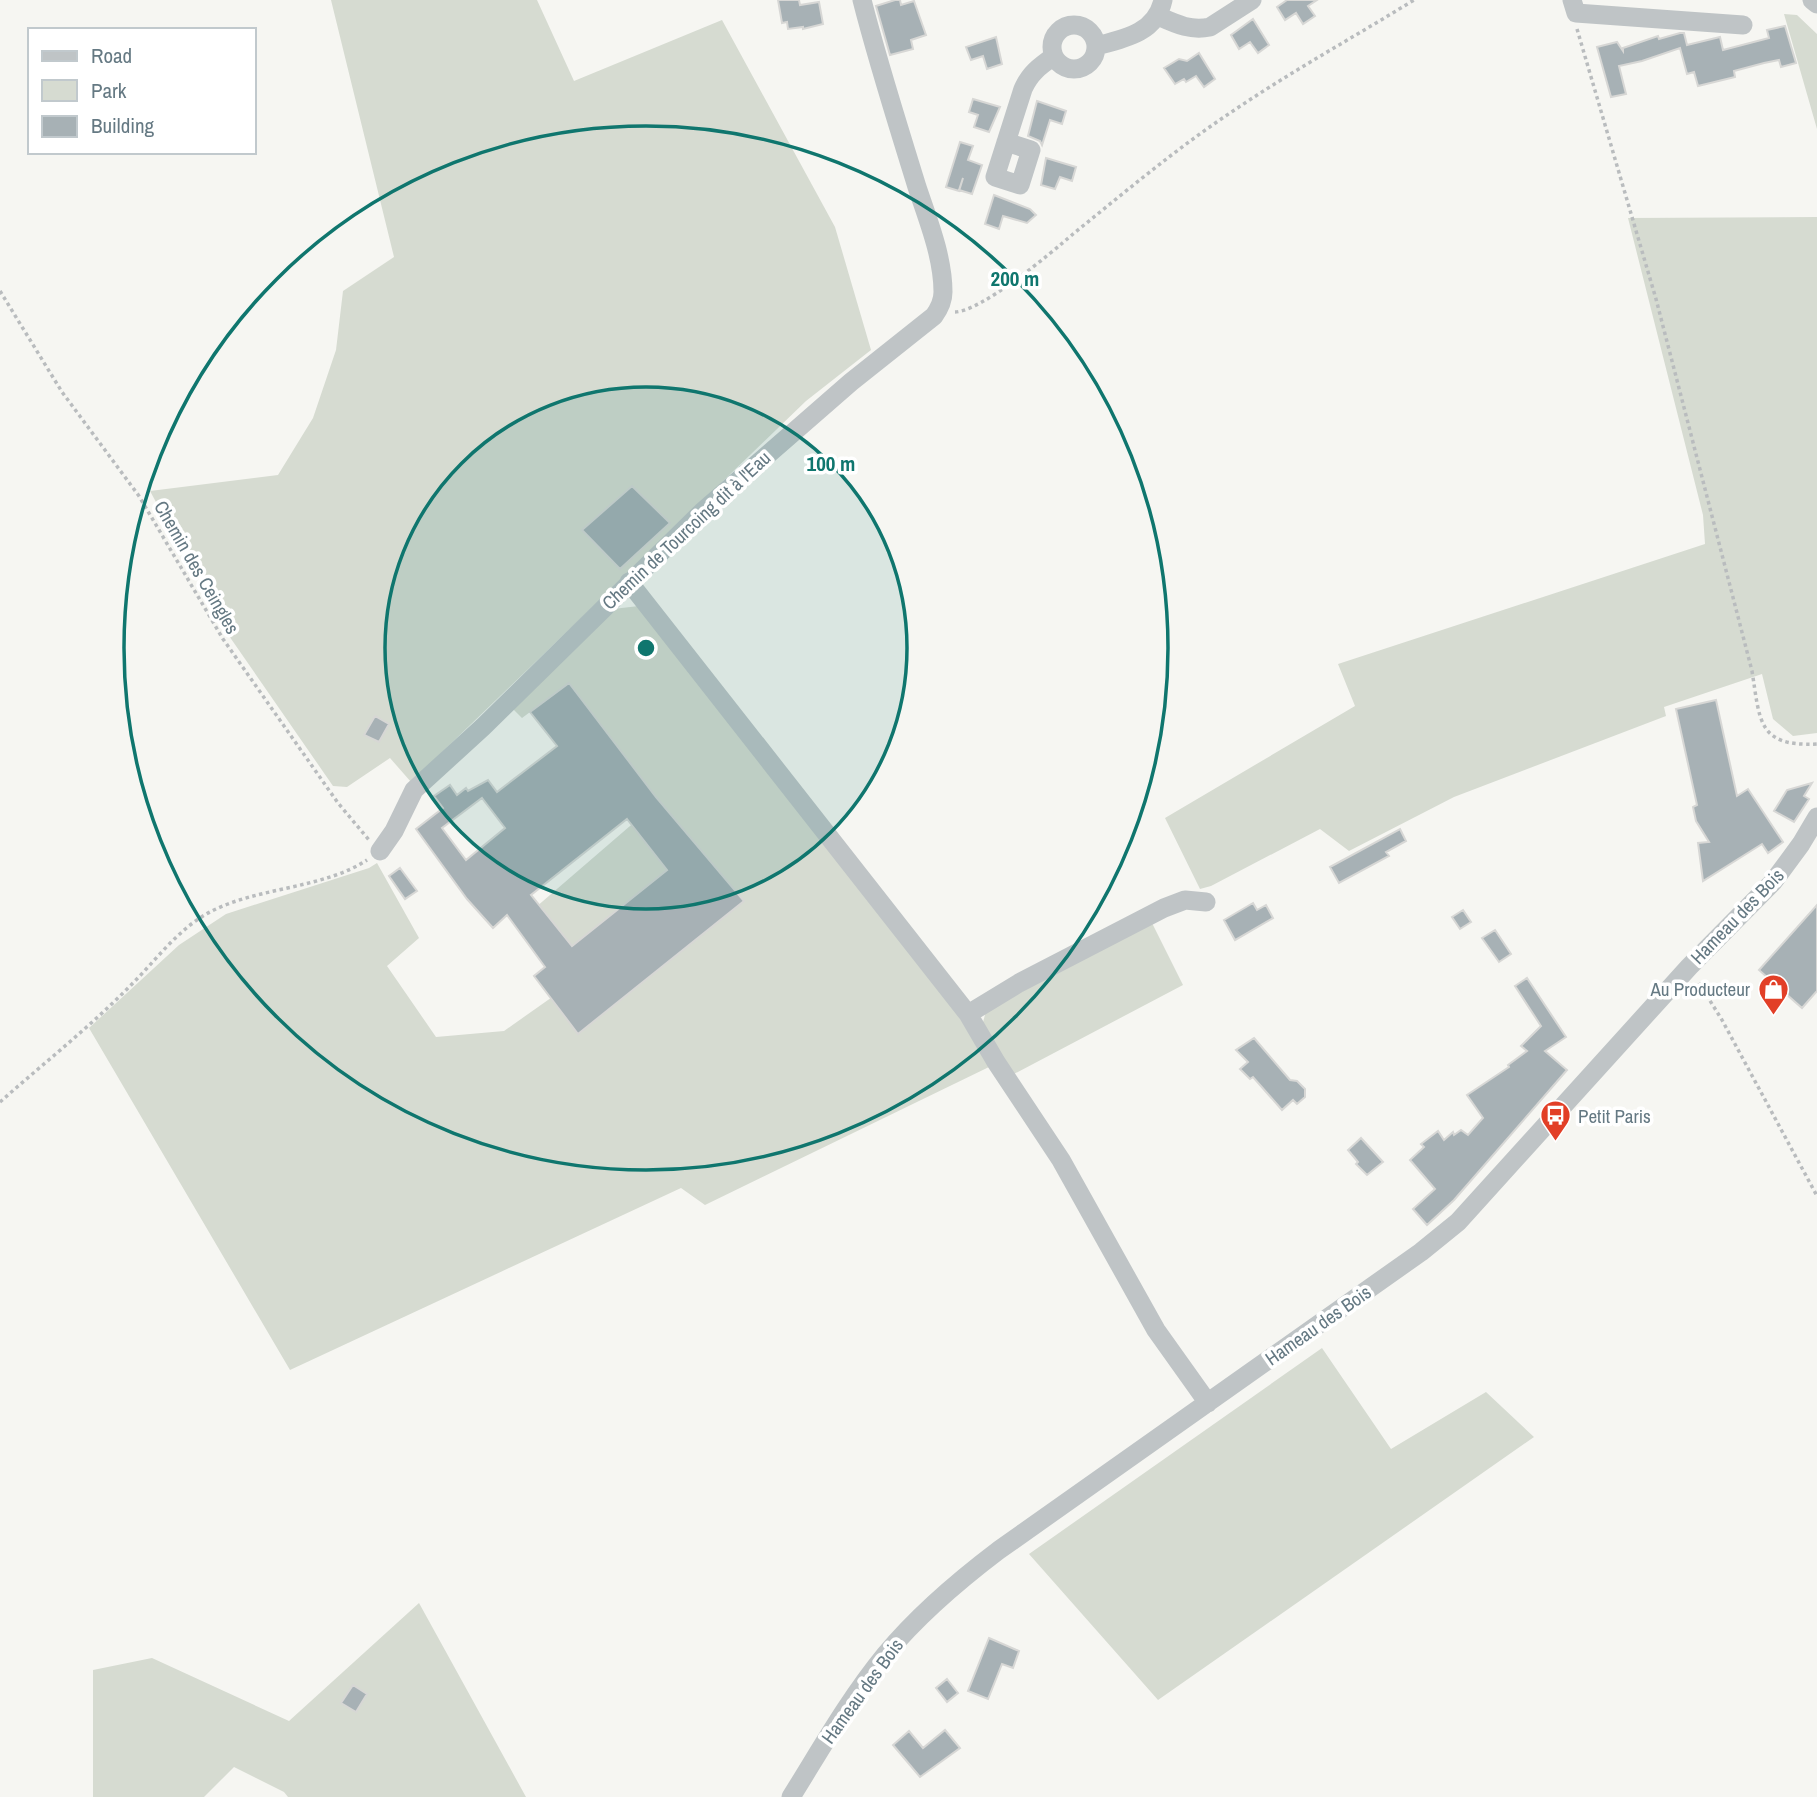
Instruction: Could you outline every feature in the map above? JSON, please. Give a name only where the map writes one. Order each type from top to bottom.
[{"type":"street","points":[[863,0],[873,44],[932,235],[942,276],[943,295],[940,307]]},
{"type":"street","points":[[1096,46],[1132,37],[1160,8],[1188,29],[1203,29],[1252,0]]},
{"type":"street","points":[[1812,0],[1817,4]]},
{"type":"street","points":[[1574,7],[1743,25]]},
{"type":"street","points":[[1071,24],[1090,31],[1096,46],[1093,58],[1085,66],[1068,68],[1057,62],[1054,56],[1054,36],[1061,28],[1071,24]]},
{"type":"street","points":[[1006,142],[1027,80],[1054,56]]},
{"type":"street","name":"Chemin de Tourcoing dit à l'Eau","points":[[380,851],[394,831],[414,790],[493,717],[629,582],[771,450],[933,316],[940,307]]},
{"type":"street","points":[[629,582],[968,1014],[996,1062],[1068,1171],[1150,1321],[1208,1403]]},
{"type":"street","name":"Hameau des Bois","points":[[791,1797],[865,1680],[903,1635],[948,1591],[999,1550],[1422,1252],[1458,1222],[1689,967],[1773,882],[1817,817]]},
{"type":"street","points":[[968,1014],[1019,984],[1164,908],[1185,900],[1206,902]]},
{"type":"path","points":[[940,307],[957,313],[979,305],[1063,243],[1140,179],[1231,112],[1306,63],[1414,0]]},
{"type":"path","points":[[1574,7],[1576,24],[1656,299],[1752,671],[1758,708],[1767,731],[1774,738],[1786,743],[1817,744]]},
{"type":"path","name":"Chemin des Ceingles","points":[[0,291],[57,384],[139,496],[228,648],[338,803],[380,851]]},
{"type":"path","points":[[0,1102],[131,985],[177,936],[197,919],[235,901],[352,868],[380,851]]},
{"type":"path","points":[[1689,967],[1722,1020],[1817,1196]]},
{"type":"green space","points":[[331,0],[537,0],[574,81],[722,20],[835,227],[871,350],[806,401],[411,782],[390,758],[347,787],[333,786],[227,633],[150,491],[278,475],[313,418],[336,350],[343,291],[394,257]]},
{"type":"green space","points":[[1784,14],[1797,15],[1817,34],[1817,129]]},
{"type":"green space","points":[[1817,217],[1817,733],[1793,736],[1773,719],[1762,674],[1664,707],[1666,716],[1454,797],[1349,851],[1320,829],[1211,886],[1200,889],[1165,818],[1355,706],[1338,664],[1705,544],[1703,515],[1628,218]]},
{"type":"green space","points":[[639,606],[946,994],[989,1067],[705,1205],[681,1188],[290,1370],[89,1028],[179,945],[226,914],[369,868],[377,863],[419,938],[387,966],[436,1037],[504,1031],[565,988],[521,920],[659,801],[569,683],[522,718],[512,708],[613,609]]},
{"type":"green space","points":[[1151,921],[1183,985],[1012,1075],[982,1026],[986,1011]]},
{"type":"green space","points":[[1322,1348],[1391,1449],[1486,1392],[1534,1437],[1158,1700],[1029,1554]]},
{"type":"green space","points":[[419,1603],[526,1797],[288,1797],[284,1792],[234,1767],[204,1797],[93,1797],[93,1670],[152,1658],[289,1721]]},
{"type":"building","points":[[778,0],[799,0],[800,5],[819,2],[823,24],[803,29],[788,29],[787,22],[782,23]]},
{"type":"building","points":[[900,0],[901,5],[914,1],[926,35],[911,40],[913,49],[890,55],[876,6]]},
{"type":"building","points":[[1287,0],[1317,0],[1308,6],[1315,16],[1303,24],[1296,13],[1285,20],[1277,7]]},
{"type":"building","points":[[1253,19],[1269,45],[1258,53],[1250,42],[1239,49],[1231,35]]},
{"type":"building","points":[[1785,26],[1796,63],[1781,67],[1779,60],[1764,63],[1734,71],[1735,77],[1698,86],[1694,72],[1687,74],[1680,48],[1619,66],[1626,94],[1611,97],[1597,47],[1617,42],[1623,51],[1623,48],[1658,36],[1659,39],[1684,33],[1687,45],[1720,37],[1723,50],[1769,38],[1767,30]]},
{"type":"building","points":[[996,37],[1002,64],[987,69],[983,56],[971,60],[966,47]]},
{"type":"building","points":[[1199,53],[1215,79],[1204,87],[1196,76],[1175,84],[1164,68],[1179,59],[1187,61]]},
{"type":"building","points":[[973,99],[1000,107],[989,132],[974,127],[978,115],[969,112]]},
{"type":"building","points":[[1037,101],[1066,111],[1062,124],[1050,120],[1042,145],[1040,141],[1028,136]]},
{"type":"building","points":[[960,142],[973,146],[968,160],[982,165],[972,194],[946,187]]},
{"type":"building","points":[[1046,158],[1076,167],[1072,181],[1060,177],[1055,189],[1041,185]]},
{"type":"building","points":[[994,195],[1030,209],[1036,215],[1027,223],[1003,216],[999,229],[985,224]]},
{"type":"building","points":[[632,486],[670,523],[620,569],[582,530]]},
{"type":"building","points":[[569,683],[656,797],[744,901],[578,1034],[534,976],[545,967],[507,915],[493,928],[467,899],[416,829],[443,808],[434,796],[450,785],[457,795],[466,788],[468,791],[488,780],[497,792],[557,746],[530,712]],"holes":[[[482,798],[505,828],[466,860],[442,828]],[[627,819],[667,870],[572,946],[531,895]]]},
{"type":"building","points":[[1716,700],[1737,796],[1748,789],[1783,842],[1768,853],[1762,844],[1703,881],[1698,843],[1709,842],[1696,821],[1693,807],[1697,805],[1676,709]]},
{"type":"building","points":[[375,716],[389,724],[379,742],[364,735]]},
{"type":"building","points":[[1812,783],[1804,796],[1809,799],[1794,822],[1774,811],[1787,790]]},
{"type":"building","points":[[1400,829],[1406,841],[1386,852],[1389,856],[1339,883],[1330,867]]},
{"type":"building","points":[[400,868],[417,891],[405,899],[389,876]]},
{"type":"building","points":[[1253,903],[1257,910],[1266,905],[1273,918],[1235,940],[1224,920]]},
{"type":"building","points":[[1817,905],[1817,991],[1802,1008],[1759,970]]},
{"type":"building","points":[[1463,910],[1471,922],[1460,929],[1452,917]]},
{"type":"building","points":[[1495,930],[1511,954],[1499,962],[1482,938]]},
{"type":"building","points":[[1527,978],[1566,1037],[1545,1051],[1567,1070],[1454,1200],[1427,1225],[1413,1209],[1435,1189],[1410,1160],[1424,1147],[1421,1144],[1438,1131],[1444,1140],[1453,1132],[1454,1135],[1461,1130],[1468,1135],[1483,1118],[1467,1095],[1509,1067],[1508,1065],[1527,1051],[1521,1046],[1541,1026],[1515,986]]},
{"type":"building","points":[[1254,1038],[1290,1080],[1297,1081],[1305,1089],[1305,1097],[1297,1104],[1293,1100],[1282,1110],[1253,1077],[1250,1079],[1240,1069],[1248,1062],[1236,1050]]},
{"type":"building","points":[[1361,1138],[1383,1162],[1367,1175],[1356,1164],[1358,1162],[1348,1150]]},
{"type":"building","points":[[989,1638],[1019,1651],[1013,1668],[1002,1664],[988,1699],[968,1691]]},
{"type":"building","points":[[947,1679],[958,1693],[947,1702],[936,1688]]},
{"type":"building","points":[[353,1685],[367,1694],[356,1712],[341,1703]]},
{"type":"building","points":[[945,1730],[960,1748],[920,1777],[893,1745],[909,1731],[923,1748]]},
{"type":"place","name":"Au Producteur","points":[[1773,1016]]},
{"type":"place","name":"Petit Paris","points":[[1555,1143]]}]
